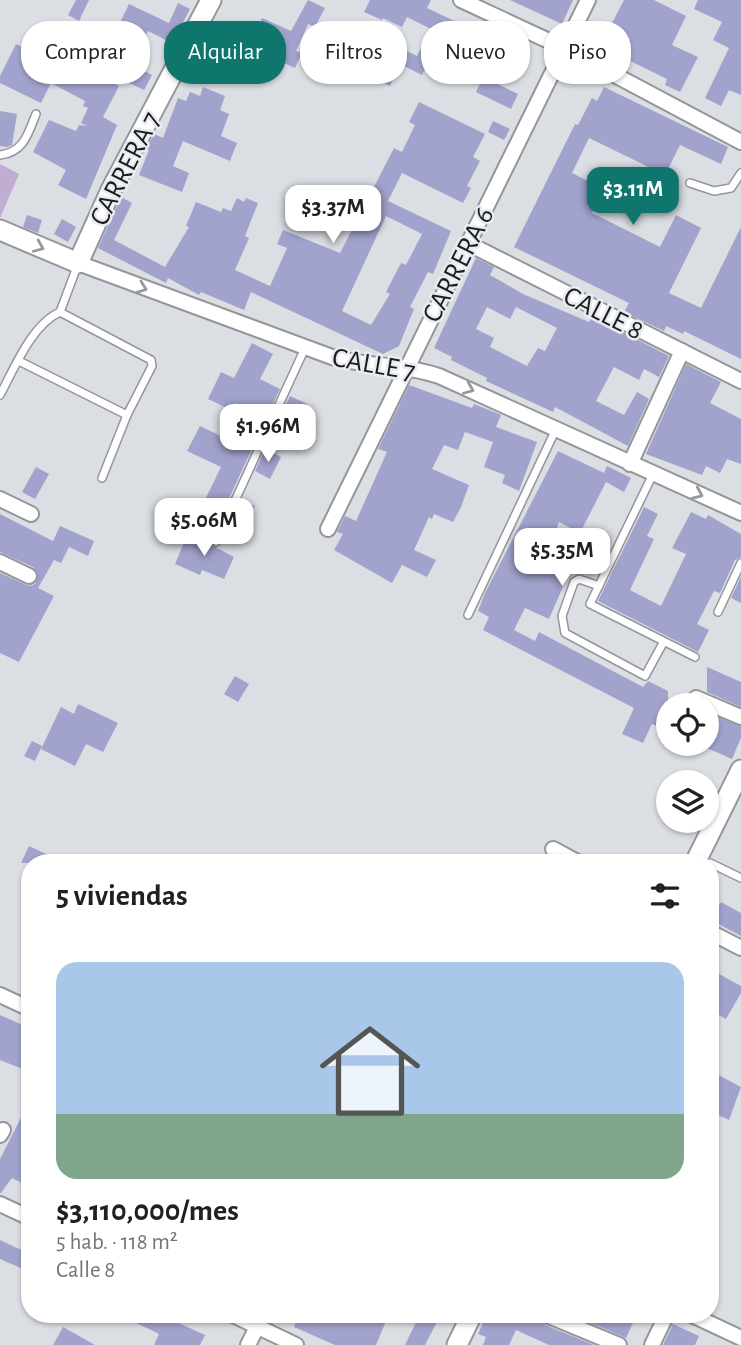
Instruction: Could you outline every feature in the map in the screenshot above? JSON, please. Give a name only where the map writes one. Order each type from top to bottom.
[{"type":"street","name":"CARRERA 7","points":[[78,263],[111,190],[211,0]]},
{"type":"street","points":[[461,0],[544,39]]},
{"type":"street","name":"CARRERA 6","points":[[578,21],[588,0]]},
{"type":"street","points":[[631,82],[739,136]]},
{"type":"street","name":"CARRERA 6","points":[[328,529],[404,368],[546,84]]},
{"type":"street","name":"CALLE 7","points":[[1,233],[354,364],[422,370],[476,391],[741,513]]},
{"type":"street","name":"CALLE 8","points":[[467,243],[741,381]]},
{"type":"street","points":[[631,464],[682,351]]},
{"type":"street","points":[[0,499],[32,514]]},
{"type":"street","points":[[0,562],[29,576]]},
{"type":"street","points":[[719,708],[741,718]]},
{"type":"street","points":[[707,854],[741,770]]},
{"type":"street","points":[[553,849],[562,854]]},
{"type":"street","points":[[719,937],[741,948]]},
{"type":"street","points":[[0,995],[21,1005]]},
{"type":"street","points":[[0,1204],[21,1214]]},
{"type":"street","points":[[249,1323],[296,1345]]},
{"type":"street","points":[[457,1345],[468,1323]]},
{"type":"street","points":[[566,1323],[620,1345]]},
{"type":"street","points":[[652,1345],[663,1323]]},
{"type":"street","points":[[709,1323],[741,1338]]},
{"type":"street","points":[[248,1345],[257,1327]]},
{"type":"lane","points":[[0,155],[18,150],[27,138],[36,114]]},
{"type":"lane","points":[[690,184],[714,191],[730,188],[741,173]]},
{"type":"lane","points":[[0,395],[48,317],[60,312],[78,263]]},
{"type":"lane","points":[[60,312],[151,359],[151,372],[127,415],[102,478]]},
{"type":"lane","points":[[216,542],[305,347]]},
{"type":"lane","points":[[19,361],[127,415]]},
{"type":"lane","points":[[468,615],[556,429]]},
{"type":"lane","points":[[653,474],[591,606],[695,657]]},
{"type":"lane","points":[[718,612],[741,563]]},
{"type":"lane","points":[[599,586],[579,579],[574,582],[562,617],[565,634],[645,676],[663,643]]},
{"type":"lane","points":[[719,868],[741,878]]},
{"type":"shaded area","points":[[0,164],[19,174],[0,218]]},
{"type":"building","points":[[76,0],[89,0],[79,21],[68,15]]},
{"type":"building","points":[[308,0],[325,8],[318,21],[300,21],[300,42],[296,51],[300,52],[300,57],[295,68],[286,64],[286,29],[291,31]]},
{"type":"building","points":[[370,0],[431,0],[427,8],[454,21],[421,21],[421,24],[407,17],[405,21],[389,21],[364,12]]},
{"type":"building","points":[[510,0],[573,0],[563,21],[556,21]]},
{"type":"building","points":[[624,0],[654,0],[686,16],[672,45],[698,57],[680,92],[665,85],[667,79],[631,61],[631,21],[613,21]]},
{"type":"building","points":[[698,0],[741,0],[741,95],[729,90],[721,106],[705,98],[729,48],[713,40],[722,22],[694,9]]},
{"type":"building","points":[[178,3],[190,9],[184,21],[170,21]]},
{"type":"building","points":[[129,4],[165,21],[164,39],[150,32],[150,21],[121,21]]},
{"type":"building","points":[[16,44],[21,46],[21,84],[50,84],[41,103],[0,83],[0,76]]},
{"type":"building","points":[[421,48],[421,74],[407,68],[407,51],[417,56]]},
{"type":"building","points":[[53,84],[119,86],[103,117],[117,125],[86,199],[58,185],[66,170],[33,152],[49,120],[76,131],[79,125],[87,126],[81,123],[88,108],[83,106],[85,101]]},
{"type":"building","points":[[131,84],[147,84],[144,90]]},
{"type":"building","points":[[480,84],[497,84],[518,94],[511,109],[476,92]]},
{"type":"building","points":[[203,87],[225,96],[220,110],[229,114],[221,136],[237,143],[230,161],[183,141],[173,166],[189,173],[182,192],[139,175],[149,150],[146,149],[154,134],[163,138],[178,98],[186,101],[190,92],[200,96]]},
{"type":"building","points":[[604,87],[728,147],[721,164],[680,145],[665,175],[589,138],[572,173],[604,189],[592,213],[660,247],[676,215],[701,228],[669,293],[701,308],[741,227],[741,359],[684,331],[683,334],[666,326],[664,331],[624,312],[629,303],[514,247],[575,124],[578,125],[592,98],[597,101]]},
{"type":"building","points":[[419,102],[485,134],[473,157],[480,161],[467,186],[471,188],[463,203],[402,173],[388,201],[451,231],[433,274],[428,272],[410,307],[414,309],[399,346],[383,354],[251,292],[244,310],[201,292],[199,295],[168,278],[166,283],[98,248],[121,197],[132,203],[114,240],[165,267],[189,227],[186,226],[196,202],[221,212],[223,208],[231,211],[237,198],[244,202],[246,198],[258,203],[245,236],[249,238],[235,270],[270,286],[287,248],[277,244],[283,230],[340,253],[394,148],[402,152],[415,125],[409,122]],"holes":[[[386,216],[422,234],[406,265],[401,263],[386,292],[390,294],[371,325],[342,311]]]},
{"type":"building","points":[[0,111],[17,114],[12,145],[7,147],[0,146]]},
{"type":"building","points":[[493,121],[510,129],[504,140],[488,132]]},
{"type":"building","points":[[27,215],[42,220],[38,233],[23,227]]},
{"type":"building","points":[[62,219],[76,227],[68,242],[54,234]]},
{"type":"building","points":[[476,258],[494,267],[490,275],[523,294],[589,322],[592,316],[669,356],[659,377],[644,369],[639,380],[614,367],[596,401],[624,415],[637,392],[649,399],[628,446],[555,407],[553,412],[486,381],[487,378],[434,348]],"holes":[[[487,307],[510,319],[516,307],[557,328],[545,351],[538,348],[527,366],[490,347],[494,338],[476,329]]]},
{"type":"building","points":[[252,343],[273,354],[260,379],[280,389],[266,418],[236,403],[233,411],[208,399],[221,372],[234,378]]},
{"type":"building","points":[[686,364],[721,382],[710,403],[741,419],[741,464],[727,459],[720,473],[706,466],[702,475],[646,454]]},
{"type":"building","points":[[409,385],[472,408],[474,404],[501,415],[496,427],[537,442],[519,491],[502,483],[505,475],[484,467],[493,442],[465,432],[458,450],[444,445],[432,469],[469,485],[461,507],[453,522],[434,514],[432,519],[429,517],[414,550],[436,560],[427,577],[402,565],[392,583],[334,550],[343,534],[337,532],[345,516],[356,521],[387,452],[378,449]]},
{"type":"building","points":[[290,396],[307,404],[295,429],[278,421]]},
{"type":"building","points":[[200,426],[231,441],[236,430],[256,440],[219,520],[200,510],[221,467],[187,451]]},
{"type":"building","points":[[265,449],[281,457],[270,479],[255,471]]},
{"type":"building","points":[[558,451],[604,473],[607,466],[631,478],[624,492],[606,482],[580,533],[559,522],[547,555],[572,566],[549,619],[525,608],[514,630],[535,641],[539,632],[643,687],[648,681],[668,691],[656,693],[656,726],[652,724],[643,743],[622,734],[634,708],[483,630],[489,617],[478,611]]},
{"type":"building","points":[[36,467],[49,474],[35,499],[22,492]]},
{"type":"building","points":[[242,500],[255,506],[243,530],[231,524]]},
{"type":"building","points":[[644,507],[658,514],[647,536],[654,539],[630,590],[661,606],[686,554],[672,548],[691,512],[706,519],[708,515],[741,534],[741,557],[735,560],[720,593],[714,591],[697,624],[709,630],[698,652],[598,601]]},
{"type":"building","points":[[0,514],[53,541],[60,526],[94,541],[88,556],[69,547],[61,563],[54,560],[38,588],[54,596],[19,662],[0,653],[0,573],[29,586],[35,584],[38,575],[33,567],[0,552]]},
{"type":"building","points":[[188,533],[234,557],[224,579],[202,570],[200,575],[175,564]]},
{"type":"building","points":[[741,577],[741,603],[731,598]]},
{"type":"building","points":[[707,667],[741,682],[741,707],[719,697],[719,693],[707,692]]},
{"type":"building","points":[[235,676],[249,684],[238,702],[224,694]]},
{"type":"building","points":[[78,704],[118,723],[103,752],[86,744],[75,766],[41,749],[61,707],[74,714]]},
{"type":"building","points":[[719,718],[741,726],[741,738],[732,759],[719,753]]},
{"type":"building","points":[[32,741],[42,746],[35,761],[24,756]]},
{"type":"building","points":[[29,846],[46,854],[25,854]]},
{"type":"building","points":[[721,902],[741,913],[741,936],[719,924]]},
{"type":"building","points":[[719,974],[741,986],[741,993],[726,1019],[719,1015]]},
{"type":"building","points":[[0,1015],[21,1024],[21,1068],[0,1060]]},
{"type":"building","points":[[719,1075],[741,1087],[729,1120],[719,1115]]},
{"type":"building","points":[[21,1118],[21,1182],[12,1178],[0,1194],[0,1159]]},
{"type":"building","points":[[0,1240],[21,1250],[21,1268],[0,1259]]},
{"type":"building","points":[[136,1323],[179,1323],[205,1335],[200,1345],[154,1345],[159,1334]]},
{"type":"building","points":[[296,1323],[385,1323],[376,1345],[335,1345],[294,1327]]},
{"type":"building","points":[[416,1323],[436,1323],[425,1345],[405,1345]]},
{"type":"building","points":[[483,1323],[544,1323],[594,1345],[549,1345],[516,1330],[509,1345],[483,1345],[486,1337],[478,1334]]},
{"type":"building","points":[[591,1323],[633,1323],[626,1338]]},
{"type":"building","points":[[673,1324],[699,1336],[695,1345],[663,1345]]},
{"type":"building","points":[[63,1327],[95,1345],[53,1345]]}]
